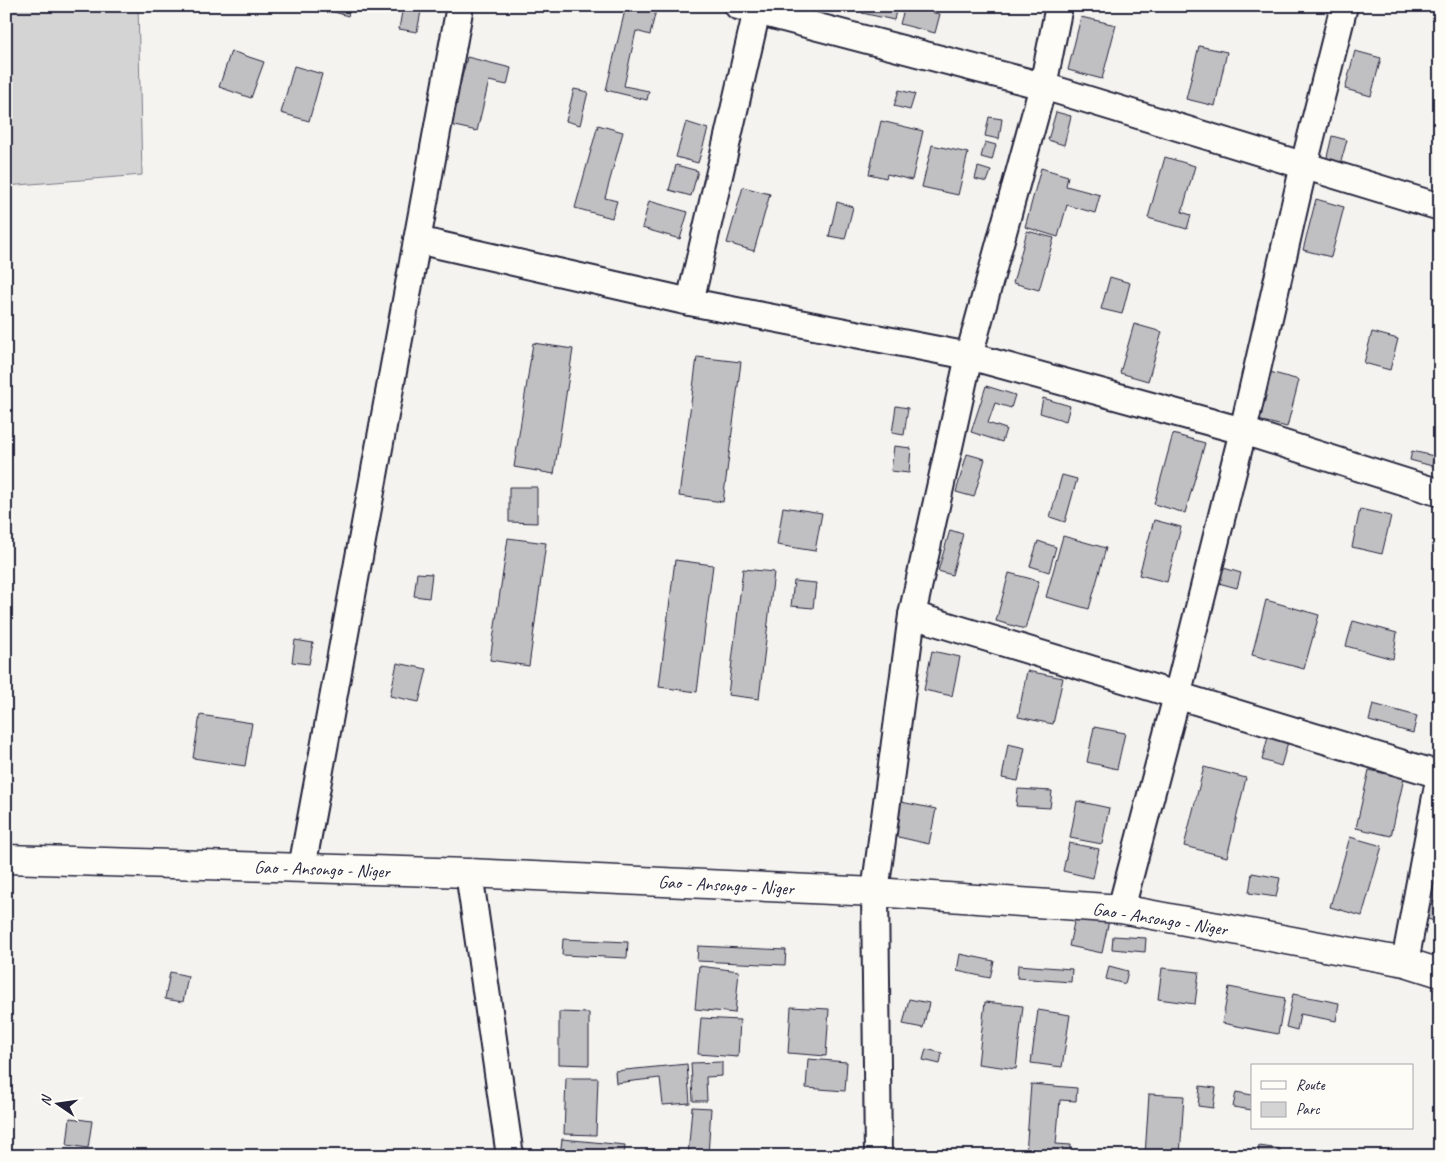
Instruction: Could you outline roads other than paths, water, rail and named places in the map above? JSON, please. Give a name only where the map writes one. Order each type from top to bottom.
[{"type":"main road","name":"Gao - Ansongo - Niger","points":[[6,859],[469,873],[875,892],[1121,909],[1405,962],[1440,974]]},
{"type":"street","points":[[302,868],[460,6]]},
{"type":"street","points":[[878,1156],[875,892],[912,615],[969,356],[1043,86],[1059,6]]},
{"type":"street","points":[[1121,909],[1178,696],[1243,432],[1304,165],[1344,6]]},
{"type":"street","points":[[690,302],[751,8],[1043,86],[1440,207]]},
{"type":"street","points":[[417,240],[690,302],[969,356],[1243,432],[1440,493]]},
{"type":"street","points":[[912,615],[1440,775],[1405,962]]},
{"type":"street","points":[[469,873],[510,1156]]}]
